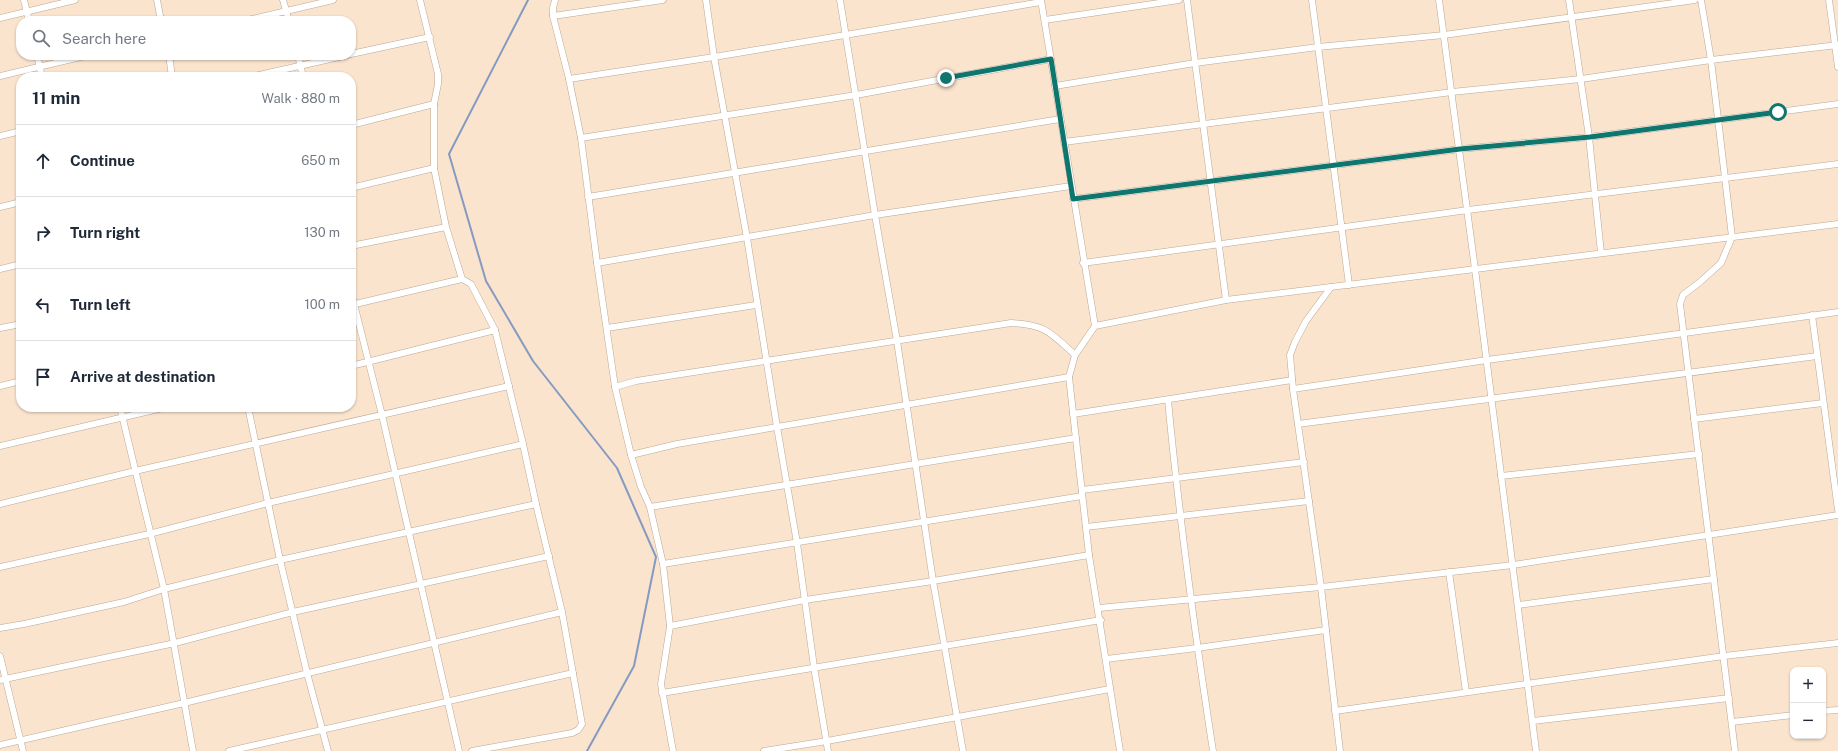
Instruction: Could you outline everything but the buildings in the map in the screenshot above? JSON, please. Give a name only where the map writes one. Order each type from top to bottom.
[{"type":"street","points":[[24,0],[28,16]]},
{"type":"street","points":[[0,18],[75,0]]},
{"type":"street","points":[[157,0],[161,16]]},
{"type":"street","points":[[283,0],[288,16]]},
{"type":"street","points":[[265,16],[333,0]]},
{"type":"street","points":[[420,0],[438,74],[438,84],[434,104],[434,168],[446,227],[462,279]]},
{"type":"street","points":[[555,0],[552,8],[553,16],[569,79],[581,138],[597,263],[616,386],[631,455],[641,487],[650,508],[663,564],[670,626],[661,684],[673,751]]},
{"type":"street","points":[[553,16],[663,0]]},
{"type":"street","points":[[706,0],[714,57],[747,238],[756,305],[776,427],[797,543],[814,667],[828,751]]},
{"type":"street","points":[[840,0],[874,214],[897,341],[933,581],[963,751]]},
{"type":"street","points":[[1045,20],[1179,0]]},
{"type":"street","points":[[1187,0],[1226,300]]},
{"type":"street","points":[[1312,0],[1350,285]]},
{"type":"street","points":[[1439,0],[1468,210],[1536,751]]},
{"type":"street","points":[[1570,0],[1590,137],[1594,195],[1601,253]]},
{"type":"street","points":[[1055,86],[1195,63],[1318,47],[1444,35],[1695,0]]},
{"type":"street","points":[[1701,0],[1711,60],[1732,237],[1721,263],[1683,295],[1680,304],[1735,751]]},
{"type":"street","points":[[1829,0],[1837,45],[1838,67]]},
{"type":"street","points":[[569,79],[714,57],[1041,1],[1083,263],[1095,326]]},
{"type":"street","points":[[356,54],[430,37]]},
{"type":"street","points":[[1064,142],[1452,92],[1581,79],[1711,60],[1837,45]]},
{"type":"street","points":[[581,138],[856,95],[1051,59]]},
{"type":"street","points":[[38,60],[41,72]]},
{"type":"street","points":[[0,76],[67,60]]},
{"type":"street","points":[[170,60],[171,72]]},
{"type":"street","points":[[300,60],[303,72]]},
{"type":"street","points":[[271,72],[326,60]]},
{"type":"street","points":[[356,124],[434,104]]},
{"type":"street","points":[[1073,199],[1460,149],[1590,137],[1838,104]]},
{"type":"street","points":[[588,197],[1060,119]]},
{"type":"street","points":[[0,136],[16,132]]},
{"type":"street","points":[[1083,263],[1468,210],[1838,164]]},
{"type":"street","points":[[356,187],[434,168]]},
{"type":"street","points":[[597,263],[747,238],[874,214],[1071,186]]},
{"type":"street","points":[[0,207],[16,203]]},
{"type":"street","points":[[1120,751],[1089,555],[1069,377],[1075,355],[1095,326],[1226,300],[1838,224]]},
{"type":"street","points":[[356,245],[446,227]]},
{"type":"street","points":[[0,269],[16,265]]},
{"type":"street","points":[[356,303],[462,279],[471,284],[495,330],[562,612],[582,724],[578,730],[472,751]]},
{"type":"street","points":[[1331,287],[1306,321],[1290,355],[1293,389],[1321,587],[1340,751]]},
{"type":"street","points":[[607,328],[756,305]]},
{"type":"street","points":[[1293,389],[1487,360],[1838,312]]},
{"type":"street","points":[[1812,315],[1838,510]]},
{"type":"street","points":[[356,318],[382,415],[459,751]]},
{"type":"street","points":[[616,386],[636,381],[1010,323],[1032,324],[1051,333],[1075,355]]},
{"type":"street","points":[[0,328],[16,325]]},
{"type":"street","points":[[356,365],[495,330]]},
{"type":"street","points":[[1298,424],[1817,356]]},
{"type":"street","points":[[631,455],[677,444],[1069,377]]},
{"type":"street","points":[[1073,414],[1292,380]]},
{"type":"street","points":[[0,386],[16,382]]},
{"type":"street","points":[[0,504],[135,471],[509,386]]},
{"type":"street","points":[[1168,400],[1175,478],[1190,599],[1213,751]]},
{"type":"street","points":[[1694,419],[1823,403]]},
{"type":"street","points":[[121,412],[149,534],[164,589],[194,751]]},
{"type":"street","points":[[0,446],[144,412]]},
{"type":"street","points":[[249,412],[280,560],[307,673],[328,751]]},
{"type":"street","points":[[650,508],[916,463],[1076,438]]},
{"type":"street","points":[[0,567],[149,534],[268,503],[523,444]]},
{"type":"street","points":[[1502,476],[1699,454]]},
{"type":"street","points":[[663,564],[924,522],[1082,493],[1175,478],[1304,462]]},
{"type":"street","points":[[1086,527],[1309,501]]},
{"type":"street","points":[[0,628],[124,602],[164,589],[280,560],[536,504]]},
{"type":"street","points":[[1098,608],[1321,587],[1513,565],[1838,515]]},
{"type":"street","points":[[670,626],[805,600],[933,581],[1089,555]]},
{"type":"street","points":[[3,680],[175,643],[293,612],[549,556]]},
{"type":"street","points":[[1449,572],[1466,692]]},
{"type":"street","points":[[1518,605],[1714,579]]},
{"type":"street","points":[[0,744],[184,703],[562,612]]},
{"type":"street","points":[[662,693],[1100,620]]},
{"type":"street","points":[[1106,659],[1326,630]]},
{"type":"street","points":[[1335,711],[1724,656],[1838,643]]},
{"type":"street","points":[[0,656],[3,680],[23,751]]},
{"type":"street","points":[[228,751],[573,673]]},
{"type":"street","points":[[764,751],[827,741],[1110,689]]},
{"type":"street","points":[[1533,721],[1729,698]]},
{"type":"street","points":[[1826,711],[1838,710]]},
{"type":"street","points":[[1732,722],[1790,715]]},
{"type":"waterway","points":[[528,0],[449,154],[486,281],[533,361],[617,468],[656,557],[634,666],[587,751]]},
{"type":"route","points":[[946,78],[1051,59],[1073,199],[1460,149],[1590,137],[1778,112]]}]
